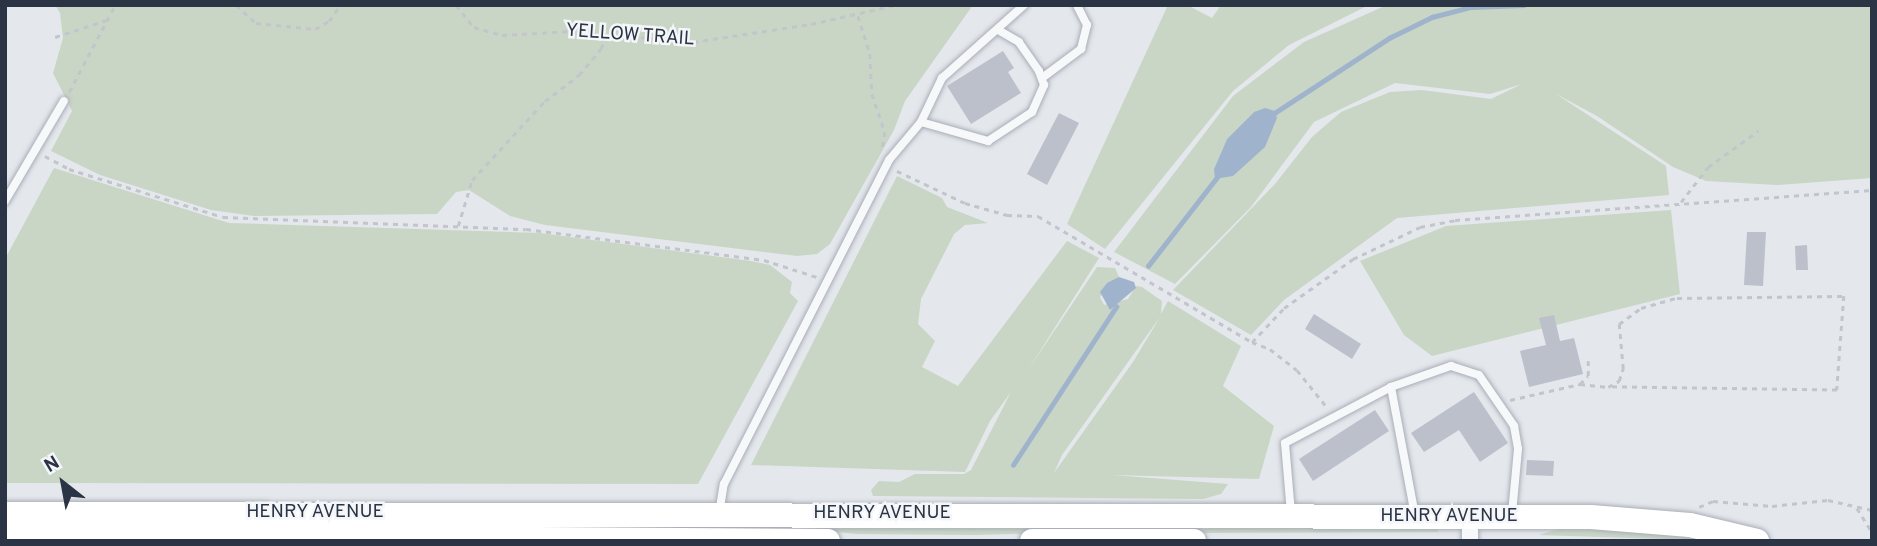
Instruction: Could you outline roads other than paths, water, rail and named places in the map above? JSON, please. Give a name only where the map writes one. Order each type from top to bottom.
[{"type":"main road","name":"HENRY AVENUE","points":[[5,514],[719,514],[1087,532],[1194,541]]},
{"type":"main road","name":"HENRY AVENUE","points":[[1032,541],[1087,532],[1292,516],[1415,516],[1470,529],[1512,517],[1617,518],[1690,525],[1757,541]]},
{"type":"main road","name":"HENRY AVENUE","points":[[5,535],[259,540],[828,541]]},
{"type":"street","points":[[259,513],[259,540]]},
{"type":"lane","points":[[720,539],[719,514],[724,484],[887,165],[921,122],[942,78],[1024,5]]},
{"type":"lane","points":[[1042,78],[1081,49],[1087,25],[1077,5]]},
{"type":"lane","points":[[921,122],[988,141],[1032,112],[1040,101],[1042,78],[1030,55],[998,30]]},
{"type":"lane","points":[[5,201],[64,101]]},
{"type":"lane","points":[[1292,516],[1285,443],[1391,387],[1427,372],[1462,366],[1486,382],[1514,426],[1518,449],[1512,517]]},
{"type":"lane","points":[[1391,387],[1415,516]]},
{"type":"water","points":[[1265,108],[1275,111],[1277,118],[1265,147],[1233,176],[1215,179],[1214,169],[1227,139],[1254,112]]},
{"type":"water","points":[[1119,277],[1134,282],[1136,288],[1110,310],[1100,292],[1107,283]]},
{"type":"waterway","points":[[1273,114],[1389,38],[1432,17],[1471,7],[1524,5]]},
{"type":"waterway","points":[[1148,266],[1218,176]]},
{"type":"waterway","points":[[1013,465],[1116,307]]}]
